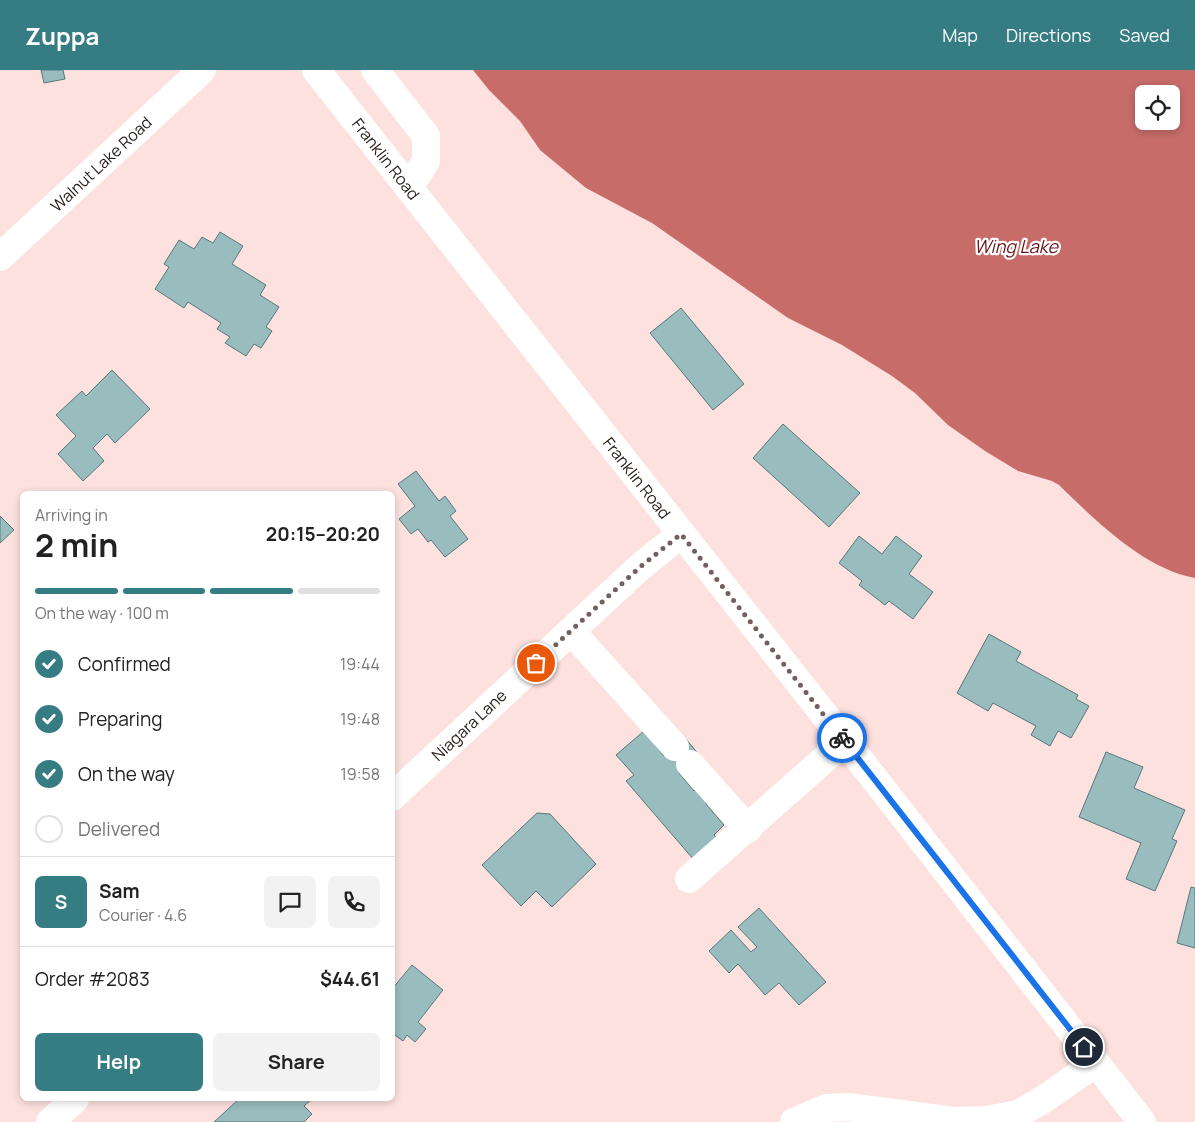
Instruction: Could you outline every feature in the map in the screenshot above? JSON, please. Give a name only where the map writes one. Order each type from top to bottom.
[{"type":"street","name":"Walnut Lake Road","points":[[0,257],[202,70]]},
{"type":"street","name":"Franklin Road","points":[[316,70],[1142,1122]]},
{"type":"street","points":[[376,70],[426,136],[426,161],[410,188]]},
{"type":"street","name":"Niagara Lane","points":[[395,794],[640,567],[681,534]]},
{"type":"street","points":[[571,631],[748,829]]},
{"type":"street","points":[[689,879],[845,742]]},
{"type":"street","points":[[794,1122],[827,1108],[848,1107],[955,1120],[986,1120],[1018,1114],[1041,1102],[1096,1062]]},
{"type":"street","points":[[50,1122],[73,1101]]},
{"type":"water","name":"Wing Lake","points":[[473,70],[1195,70],[1195,578],[1157,565],[1139,554],[1104,527],[1059,485],[1052,481],[1018,471],[985,451],[948,425],[915,393],[892,376],[842,345],[788,318],[652,223],[586,188],[540,150],[520,121],[489,90]]},
{"type":"building","points":[[41,70],[63,70],[65,79],[44,83]]},
{"type":"building","points":[[220,232],[243,246],[232,264],[266,285],[260,295],[279,307],[266,327],[272,331],[261,348],[254,344],[246,356],[225,343],[230,337],[217,329],[221,323],[188,302],[184,308],[155,289],[169,267],[164,264],[179,240],[194,249],[202,237],[213,243]]},
{"type":"building","points":[[681,308],[744,384],[713,410],[650,333]]},
{"type":"building","points":[[112,370],[150,409],[115,443],[107,434],[93,448],[104,461],[83,481],[58,454],[76,436],[56,415],[82,391],[86,396]]},
{"type":"building","points":[[783,424],[860,493],[829,527],[753,458]]},
{"type":"building","points":[[416,471],[439,501],[445,496],[456,511],[450,516],[468,539],[445,557],[431,540],[428,542],[418,529],[411,534],[399,519],[415,506],[398,484]]},
{"type":"building","points":[[0,516],[14,530],[0,543]]},
{"type":"building","points":[[859,536],[882,554],[896,536],[922,556],[909,574],[933,592],[913,619],[889,601],[885,605],[859,585],[862,581],[839,563]]},
{"type":"building","points":[[989,634],[1021,652],[1016,661],[1078,695],[1076,699],[1089,706],[1071,738],[1058,731],[1050,746],[1031,735],[1036,726],[993,703],[988,711],[957,693]]},
{"type":"building","points":[[652,724],[664,738],[655,745],[664,756],[685,738],[700,756],[679,773],[694,791],[702,783],[714,797],[706,804],[724,825],[714,835],[718,839],[694,860],[626,781],[634,775],[616,755]]},
{"type":"building","points":[[1106,752],[1143,767],[1134,788],[1185,810],[1172,839],[1177,841],[1155,891],[1126,879],[1141,843],[1079,817]]},
{"type":"building","points":[[537,813],[550,814],[596,864],[552,907],[536,891],[521,906],[482,865]]},
{"type":"building","points":[[1191,887],[1195,888],[1195,948],[1177,943]]},
{"type":"building","points":[[759,908],[826,982],[799,1005],[779,983],[765,995],[738,964],[729,973],[709,951],[731,930],[751,952],[757,947],[738,927]]},
{"type":"building","points":[[412,965],[443,990],[418,1022],[426,1029],[415,1042],[407,1035],[403,1041],[395,1035],[395,985]]},
{"type":"building","points":[[237,1101],[310,1101],[304,1106],[312,1114],[304,1122],[214,1122]]},
{"type":"way so far","points":[[536,663],[640,567],[681,534],[842,738]]},
{"type":"route","points":[[842,738],[1084,1047]]}]
